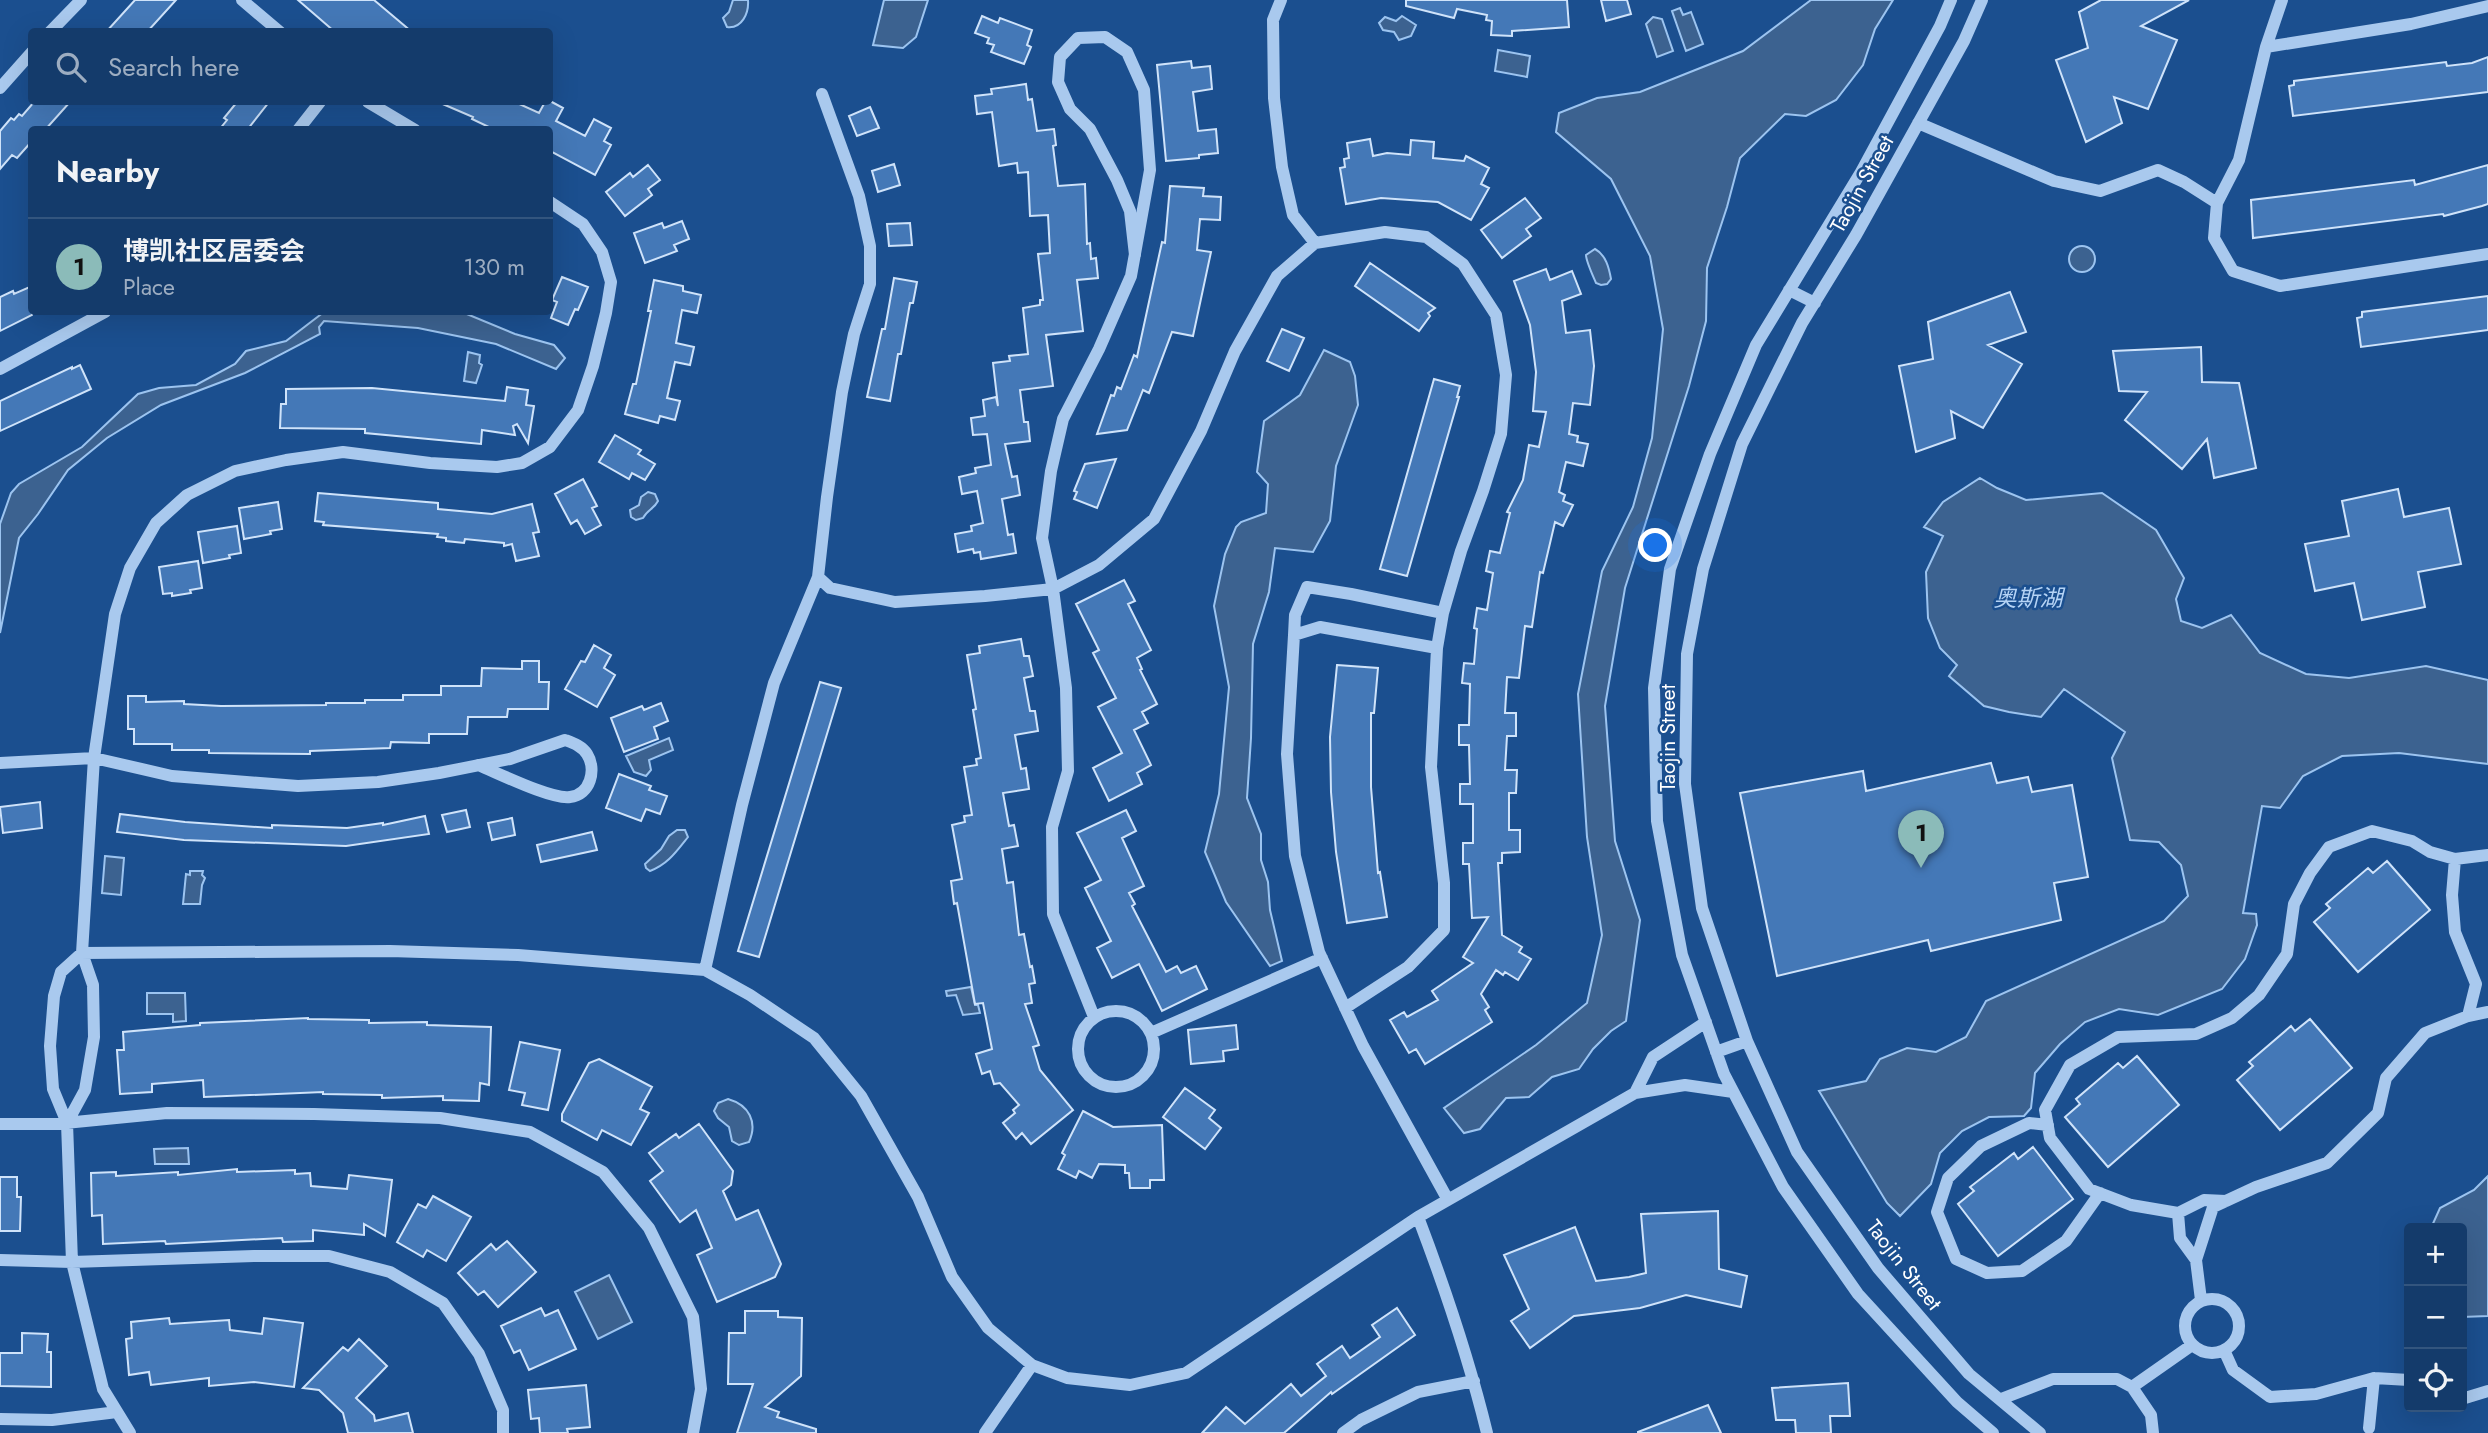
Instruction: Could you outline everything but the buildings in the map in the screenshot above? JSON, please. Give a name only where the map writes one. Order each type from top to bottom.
[{"type":"street","points":[[54,28],[81,0]]},
{"type":"street","points":[[242,0],[275,28]]},
{"type":"street","points":[[1281,0],[1273,20],[1273,46],[1274,98],[1282,167],[1293,215],[1315,243]]},
{"type":"street","name":"Taojin Street","points":[[1951,0],[1940,26],[1861,172],[1756,345],[1710,454],[1670,569],[1654,688],[1657,821],[1682,955],[1733,1092],[1783,1187],[1858,1294],[1957,1402],[1993,1433]]},
{"type":"street","name":"Taojin Street","points":[[1982,0],[1964,41],[1856,235],[1802,323],[1742,444],[1703,569],[1688,654],[1685,784],[1702,908],[1747,1041],[1797,1152],[1878,1268],[1969,1374],[2040,1433]]},
{"type":"street","points":[[2282,0],[2266,47],[2239,160],[2217,203],[2214,238],[2234,271],[2280,286],[2488,254]]},
{"type":"street","points":[[2266,47],[2411,24],[2488,6]]},
{"type":"street","points":[[1094,1017],[1053,914],[1052,827],[1068,771],[1066,688],[1053,589],[1042,538],[1051,471],[1063,419],[1099,349],[1131,276],[1135,255],[1150,170],[1144,90],[1127,52],[1105,37],[1078,38],[1060,57],[1058,82],[1070,109],[1090,128],[1117,180],[1130,211],[1135,255]]},
{"type":"street","points":[[0,88],[28,56]]},
{"type":"street","points":[[705,970],[742,805],[775,683],[818,577],[842,392],[854,334],[870,284],[870,246],[859,196],[822,94]]},
{"type":"street","points":[[302,126],[318,105]]},
{"type":"street","points":[[373,105],[408,126]]},
{"type":"street","points":[[1918,123],[2054,181],[2100,191],[2158,170],[2184,182],[2217,203]]},
{"type":"street","points":[[67,1123],[85,1090],[94,1037],[93,985],[82,953],[94,758],[114,614],[130,568],[156,523],[187,495],[235,471],[343,452],[430,463],[497,467],[522,463],[550,447],[578,410],[593,366],[611,282],[602,251],[583,224],[553,204]]},
{"type":"street","points":[[818,577],[830,588],[895,602],[1053,589],[1099,565],[1154,519],[1202,431],[1235,351],[1277,276],[1315,243],[1385,232],[1426,237],[1463,264],[1496,315],[1506,375],[1501,434],[1461,551],[1443,613],[1437,648],[1431,766],[1444,883],[1444,930],[1408,967],[1345,1008]]},
{"type":"street","points":[[1789,290],[1815,303]]},
{"type":"street","points":[[0,369],[99,315]]},
{"type":"street","points":[[1443,613],[1307,587],[1295,615],[1287,754],[1295,856],[1322,958],[1363,1046],[1448,1199]]},
{"type":"street","points":[[1294,635],[1320,627],[1437,648]]},
{"type":"street","points":[[0,763],[94,758],[172,776],[298,786],[378,782],[478,765],[510,759],[565,740],[579,745],[588,755],[591,780],[585,790],[572,797],[554,796],[478,765]]},
{"type":"street","points":[[2226,1201],[2204,1200],[2178,1213],[2131,1205],[2089,1189],[2050,1138],[2045,1110],[2070,1065],[2118,1037],[2196,1034],[2232,1018],[2259,995],[2287,954],[2294,904],[2310,873],[2329,847],[2372,831],[2412,841],[2430,852],[2455,859],[2488,855]]},
{"type":"street","points":[[2455,859],[2452,895],[2455,932],[2476,984],[2468,1016]]},
{"type":"street","points":[[130,1433],[103,1389],[72,1262],[67,1123],[53,1089],[50,1046],[54,996],[61,972],[82,953],[390,951],[518,955],[705,970],[750,995],[814,1038],[860,1096],[918,1197],[952,1277],[988,1328],[1032,1365],[1067,1378],[1130,1385],[1186,1373],[1418,1217],[1635,1093],[1685,1085],[1733,1092]]},
{"type":"street","points":[[1151,1033],[1322,958]]},
{"type":"street","points":[[1120,1011],[1143,1022],[1151,1033],[1154,1057],[1141,1079],[1131,1085],[1106,1087],[1086,1074],[1079,1063],[1079,1038],[1094,1017],[1120,1011]]},
{"type":"street","points":[[2201,1300],[2196,1260],[2213,1207],[2256,1187],[2327,1163],[2378,1113],[2386,1078],[2425,1033],[2468,1016],[2488,1012]]},
{"type":"street","points":[[1635,1093],[1653,1057],[1706,1023]]},
{"type":"street","points":[[1716,1052],[1747,1041]]},
{"type":"street","points":[[0,1124],[67,1123],[167,1113],[314,1114],[440,1118],[530,1132],[603,1172],[649,1228],[693,1317],[701,1389],[693,1433]]},
{"type":"street","points":[[2048,1125],[2029,1123],[1981,1146],[1948,1178],[1937,1212],[1956,1259],[1987,1273],[2022,1271],[2066,1241],[2100,1193]]},
{"type":"street","points":[[2178,1213],[2180,1238],[2196,1260]]},
{"type":"street","points":[[1418,1217],[1445,1289],[1487,1433]]},
{"type":"street","points":[[0,1260],[72,1262],[329,1256],[390,1272],[443,1303],[479,1354],[503,1410],[503,1433]]},
{"type":"street","points":[[2220,1299],[2235,1310],[2238,1318],[2237,1337],[2224,1350],[2207,1353],[2192,1345],[2186,1338],[2185,1320],[2193,1305],[2201,1300],[2220,1299]]},
{"type":"street","points":[[2132,1387],[2192,1345]]},
{"type":"street","points":[[2224,1350],[2233,1370],[2270,1397],[2316,1394],[2374,1378],[2404,1380]]},
{"type":"street","points":[[985,1433],[1032,1365]]},
{"type":"street","points":[[2369,1428],[2374,1378]]},
{"type":"street","points":[[2001,1399],[2053,1379],[2117,1379],[2132,1387],[2151,1415],[2153,1433]]},
{"type":"street","points":[[1343,1433],[1361,1420],[1418,1392],[1474,1381]]},
{"type":"street","points":[[2467,1397],[2488,1391]]},
{"type":"street","points":[[0,1419],[52,1420],[117,1412]]},
{"type":"water","points":[[733,0],[748,0],[747,10],[740,23],[727,27],[723,18],[729,12]]},
{"type":"water","points":[[884,0],[928,0],[916,37],[903,48],[873,45]]},
{"type":"water","points":[[1811,0],[1893,0],[1875,29],[1863,65],[1836,100],[1806,116],[1785,114],[1740,158],[1707,268],[1706,321],[1689,386],[1625,588],[1605,706],[1615,841],[1640,920],[1626,1021],[1593,1049],[1579,1069],[1552,1077],[1529,1097],[1506,1098],[1480,1129],[1464,1133],[1444,1108],[1536,1045],[1587,1003],[1602,935],[1587,837],[1578,694],[1602,571],[1633,507],[1652,438],[1663,329],[1650,256],[1611,179],[1556,132],[1559,113],[1597,98],[1640,92],[1743,51]]},
{"type":"water","points":[[1680,8],[1683,15],[1691,12],[1703,44],[1686,51],[1672,11]]},
{"type":"water","points":[[1402,16],[1416,25],[1411,36],[1399,40],[1394,32],[1383,30],[1379,23],[1385,17],[1396,21]]},
{"type":"water","points":[[1653,17],[1662,19],[1673,51],[1657,57],[1646,24]]},
{"type":"water","points":[[1498,50],[1530,56],[1527,77],[1495,71]]},
{"type":"water","points":[[2082,246],[2091,250],[2095,259],[2091,268],[2082,272],[2073,268],[2069,259],[2073,250]]},
{"type":"water","points":[[1595,249],[1608,266],[1611,279],[1607,284],[1596,283],[1588,265],[1586,255]]},
{"type":"water","points":[[320,315],[469,315],[515,334],[554,345],[565,358],[556,369],[496,344],[418,328],[324,321],[319,327],[320,334],[245,373],[161,405],[107,438],[68,470],[19,538],[0,633],[0,524],[11,493],[19,484],[82,447],[138,394],[159,388],[196,385],[235,364],[246,351],[286,341]]},
{"type":"water","points":[[1324,350],[1350,362],[1355,376],[1358,405],[1336,466],[1330,521],[1313,552],[1275,548],[1269,592],[1253,644],[1247,798],[1261,834],[1261,860],[1268,882],[1270,910],[1282,961],[1270,966],[1226,902],[1205,852],[1219,794],[1229,687],[1214,606],[1225,554],[1236,527],[1241,522],[1266,513],[1268,484],[1257,472],[1264,421],[1300,395]]},
{"type":"water","points":[[468,352],[480,355],[479,363],[482,365],[476,383],[464,381]]},
{"type":"water","name":"奥斯湖","points":[[1980,478],[2026,500],[2102,493],[2156,530],[2184,578],[2176,599],[2181,621],[2202,628],[2231,615],[2260,653],[2306,674],[2349,678],[2426,666],[2488,680],[2488,764],[2399,753],[2342,756],[2303,776],[2280,808],[2262,806],[2243,913],[2256,914],[2257,925],[2245,959],[2222,989],[2158,1015],[2119,1009],[2085,1022],[2060,1044],[2035,1073],[2031,1108],[2024,1116],[1989,1117],[1962,1131],[1940,1153],[1931,1184],[1900,1216],[1887,1203],[1819,1091],[1866,1081],[1880,1059],[1907,1048],[1936,1052],[1966,1037],[1986,1001],[2164,921],[2188,896],[2181,865],[2159,842],[2130,840],[2112,758],[2125,732],[2064,689],[2041,717],[1984,706],[1949,676],[1957,665],[1940,648],[1928,618],[1926,572],[1943,536],[1924,527],[1943,502]]},
{"type":"water","points":[[648,492],[655,494],[658,501],[643,518],[636,520],[631,517],[630,510],[639,505],[641,497]]},
{"type":"water","points":[[669,738],[673,750],[649,760],[651,770],[646,776],[634,772],[626,756]]},
{"type":"water","points":[[677,830],[685,830],[688,837],[667,861],[650,871],[645,864]]},
{"type":"water","points":[[105,856],[124,858],[121,895],[102,893]]},
{"type":"water","points":[[190,871],[203,871],[205,878],[200,904],[183,904],[186,874],[190,875]]},
{"type":"water","points":[[971,987],[975,1005],[978,1005],[980,1013],[963,1015],[956,995],[947,996],[946,991]]},
{"type":"water","points":[[147,993],[185,993],[186,1021],[173,1022],[173,1014],[147,1014]]},
{"type":"water","points":[[728,1099],[741,1105],[750,1115],[752,1135],[749,1142],[739,1145],[732,1141],[729,1127],[714,1111],[718,1103]]},
{"type":"water","points":[[188,1148],[189,1164],[155,1164],[154,1149]]},
{"type":"water","points":[[2488,1176],[2488,1316],[2467,1317],[2467,1223],[2433,1223],[2440,1208],[2474,1190]]},
{"type":"water","points":[[609,1275],[632,1322],[598,1339],[575,1292]]},
{"type":"place","name":"博凯社区居委会","points":[[1921,868]]}]
